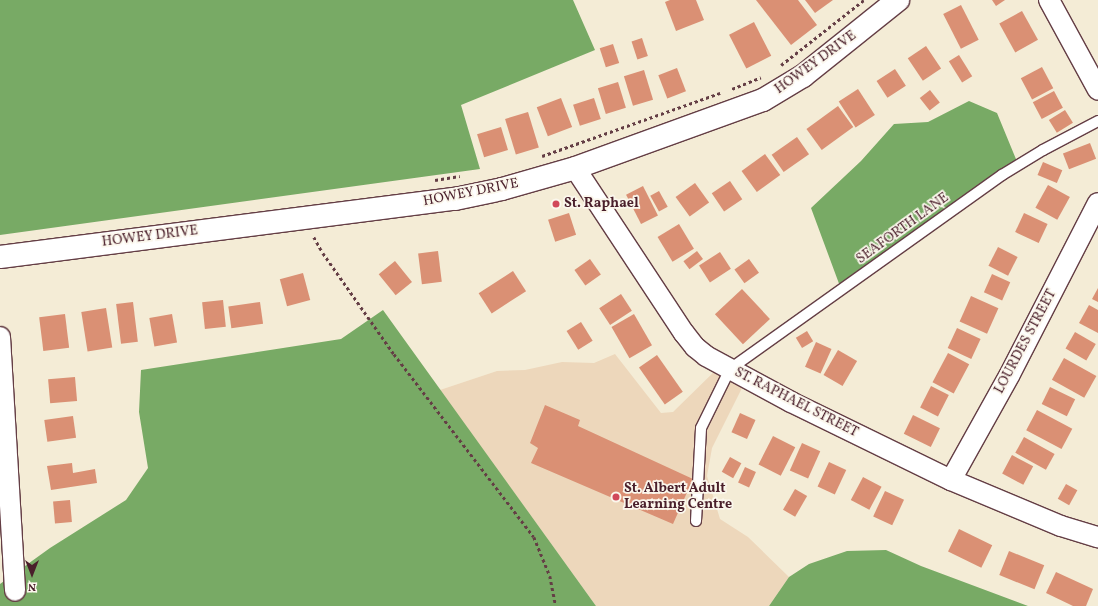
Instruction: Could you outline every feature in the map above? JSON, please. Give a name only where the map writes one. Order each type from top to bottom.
[{"type":"main road","name":"HOWEY DRIVE","points":[[0,257],[455,199],[502,189],[575,168],[763,100],[803,76],[898,0]]},
{"type":"street","points":[[1050,0],[1098,90]]},
{"type":"street","name":"ST. RAPHAEL STREET","points":[[575,168],[695,347],[706,356],[791,402],[951,480],[1061,526],[1098,537]]},
{"type":"street","name":"LOURDES STREET","points":[[951,480],[1010,374],[1098,203]]},
{"type":"street","points":[[0,337],[15,591]]},
{"type":"lane","name":"SEAFORTH LANE","points":[[730,369],[1002,175],[1043,150],[1098,121]]},
{"type":"lane","points":[[696,521],[701,428],[730,369]]},
{"type":"path","points":[[780,66],[864,0]]},
{"type":"path","points":[[731,89],[763,76]]},
{"type":"path","points":[[540,156],[724,92]]},
{"type":"path","points":[[432,181],[462,176]]},
{"type":"path","points":[[314,237],[323,254],[394,354],[534,537],[550,576],[556,606]]},
{"type":"shaded area","name":"St. Albert Adult Learning Centre","points":[[615,354],[661,413],[673,412],[721,365],[746,380],[712,448],[707,476],[720,519],[748,537],[789,577],[769,606],[596,606],[440,390],[497,371],[525,370],[562,362],[594,363]]},
{"type":"green space","points":[[0,0],[573,0],[595,50],[461,105],[480,169],[0,235]]},
{"type":"green space","points":[[969,101],[997,113],[1018,164],[841,289],[811,208],[861,161],[894,124],[928,122]]},
{"type":"green space","points":[[383,310],[596,606],[0,606],[0,584],[50,548],[126,500],[148,468],[139,412],[141,370],[341,339]]},
{"type":"green space","points":[[886,550],[921,566],[1028,606],[769,606],[789,577],[809,564],[847,551]]},
{"type":"building","points":[[670,0],[696,0],[704,20],[676,31],[665,2]]},
{"type":"building","points":[[756,0],[798,0],[817,25],[791,45]]},
{"type":"building","points":[[805,0],[833,0],[815,13]]},
{"type":"building","points":[[992,0],[1005,0],[996,6]]},
{"type":"building","points":[[961,5],[979,40],[961,49],[943,14]]},
{"type":"building","points":[[1022,11],[1038,40],[1015,52],[999,24]]},
{"type":"building","points":[[754,22],[771,56],[746,69],[729,35]]},
{"type":"building","points":[[642,38],[648,56],[637,59],[632,41]]},
{"type":"building","points":[[613,44],[619,63],[606,67],[600,48]]},
{"type":"building","points":[[926,46],[941,68],[923,81],[908,58]]},
{"type":"building","points":[[959,55],[972,76],[962,83],[949,61]]},
{"type":"building","points":[[1042,67],[1053,88],[1032,99],[1021,78]]},
{"type":"building","points":[[677,68],[686,91],[667,99],[658,75]]},
{"type":"building","points":[[895,69],[906,86],[887,98],[877,81]]},
{"type":"building","points":[[644,70],[653,100],[633,106],[624,76]]},
{"type":"building","points":[[618,82],[626,108],[606,114],[598,88]]},
{"type":"building","points":[[858,89],[875,115],[856,128],[839,102]]},
{"type":"building","points":[[930,90],[940,103],[930,111],[920,98]]},
{"type":"building","points":[[1054,91],[1063,108],[1042,119],[1033,102]]},
{"type":"building","points":[[561,98],[572,127],[548,136],[537,107]]},
{"type":"building","points":[[594,98],[601,119],[580,126],[573,105]]},
{"type":"building","points":[[838,106],[853,127],[822,150],[806,129]]},
{"type":"building","points":[[1065,110],[1073,123],[1057,133],[1049,120]]},
{"type":"building","points":[[528,112],[539,147],[516,154],[505,119]]},
{"type":"building","points":[[501,127],[508,150],[484,157],[477,134]]},
{"type":"building","points":[[797,137],[809,154],[784,172],[772,155]]},
{"type":"building","points":[[1090,143],[1096,159],[1069,169],[1063,153]]},
{"type":"building","points":[[765,154],[780,175],[757,192],[742,171]]},
{"type":"building","points":[[1043,162],[1062,170],[1057,183],[1038,175]]},
{"type":"building","points":[[730,181],[742,199],[724,212],[712,193]]},
{"type":"building","points":[[695,183],[709,202],[690,217],[676,197]]},
{"type":"building","points":[[1048,185],[1070,197],[1057,220],[1035,208]]},
{"type":"building","points":[[643,186],[658,215],[641,224],[626,195]]},
{"type":"building","points":[[659,191],[668,207],[659,212],[650,196]]},
{"type":"building","points":[[569,213],[576,235],[555,242],[548,220]]},
{"type":"building","points":[[1024,213],[1048,224],[1039,243],[1015,232]]},
{"type":"building","points":[[679,224],[694,249],[673,262],[658,237]]},
{"type":"building","points":[[998,247],[1018,257],[1008,276],[988,266]]},
{"type":"building","points":[[438,251],[442,282],[422,284],[418,253]]},
{"type":"building","points":[[697,251],[703,259],[689,269],[683,261]]},
{"type":"building","points":[[720,252],[731,269],[710,282],[699,266]]},
{"type":"building","points":[[590,259],[601,275],[585,285],[574,270]]},
{"type":"building","points":[[749,259],[759,273],[744,283],[734,270]]},
{"type":"building","points":[[395,261],[412,282],[396,295],[379,274]]},
{"type":"building","points":[[513,271],[526,291],[492,313],[479,293]]},
{"type":"building","points":[[303,273],[310,300],[287,306],[280,279]]},
{"type":"building","points":[[992,274],[1010,282],[1002,300],[984,292]]},
{"type":"building","points":[[1098,288],[1098,302],[1092,299]]},
{"type":"building","points":[[742,289],[770,319],[743,344],[715,314]]},
{"type":"building","points":[[621,294],[632,311],[610,325],[599,308]]},
{"type":"building","points":[[971,296],[998,308],[987,334],[960,322]]},
{"type":"building","points":[[223,300],[226,327],[205,329],[202,302]]},
{"type":"building","points":[[133,302],[138,342],[121,344],[116,304]]},
{"type":"building","points":[[260,302],[263,324],[231,328],[228,306]]},
{"type":"building","points":[[1089,305],[1098,310],[1098,333],[1079,323]]},
{"type":"building","points":[[106,308],[112,348],[88,351],[81,312]]},
{"type":"building","points":[[65,314],[69,348],[43,351],[39,317]]},
{"type":"building","points":[[172,314],[177,343],[154,347],[149,318]]},
{"type":"building","points":[[634,314],[652,345],[629,358],[611,327]]},
{"type":"building","points":[[581,322],[593,341],[578,350],[567,331]]},
{"type":"building","points":[[957,328],[981,339],[971,359],[948,348]]},
{"type":"building","points":[[807,331],[813,341],[802,348],[796,338]]},
{"type":"building","points":[[1075,332],[1096,344],[1086,360],[1066,348]]},
{"type":"building","points":[[816,342],[832,349],[821,374],[805,367]]},
{"type":"building","points":[[838,350],[857,361],[843,386],[824,375]]},
{"type":"building","points":[[948,353],[969,364],[954,393],[933,382]]},
{"type":"building","points":[[657,355],[683,392],[665,404],[639,368]]},
{"type":"building","points":[[1064,358],[1096,376],[1084,398],[1052,380]]},
{"type":"building","points":[[75,377],[77,401],[50,403],[48,379]]},
{"type":"building","points":[[931,386],[949,395],[938,416],[920,407]]},
{"type":"building","points":[[1050,387],[1075,399],[1067,416],[1042,404]]},
{"type":"building","points":[[545,405],[580,420],[578,426],[693,479],[673,524],[531,463],[538,448],[530,443]]},
{"type":"building","points":[[1037,410],[1072,429],[1062,449],[1026,430]]},
{"type":"building","points":[[740,413],[756,420],[747,439],[731,432]]},
{"type":"building","points":[[913,415],[940,428],[931,447],[904,434]]},
{"type":"building","points":[[73,416],[76,438],[47,442],[44,420]]},
{"type":"building","points":[[773,436],[795,447],[781,476],[758,465]]},
{"type":"building","points":[[1024,437],[1055,454],[1046,470],[1015,453]]},
{"type":"building","points":[[802,443],[820,451],[808,479],[790,470]]},
{"type":"building","points":[[1012,455],[1033,466],[1023,485],[1002,474]]},
{"type":"building","points":[[730,457],[741,463],[733,478],[722,472]]},
{"type":"building","points":[[829,462],[846,470],[835,495],[818,486]]},
{"type":"building","points":[[72,463],[73,473],[95,469],[97,483],[51,490],[47,466]]},
{"type":"building","points":[[745,467],[756,472],[749,487],[738,483]]},
{"type":"building","points":[[863,477],[882,487],[869,510],[851,500]]},
{"type":"building","points":[[1066,484],[1077,490],[1069,505],[1058,499]]},
{"type":"building","points":[[795,489],[807,496],[795,517],[783,510]]},
{"type":"building","points":[[885,491],[904,500],[892,525],[873,516]]},
{"type":"building","points":[[70,500],[72,522],[55,523],[53,501]]},
{"type":"building","points":[[959,529],[992,545],[981,568],[948,551]]},
{"type":"building","points":[[1009,551],[1044,565],[1034,589],[999,575]]},
{"type":"building","points":[[1056,572],[1093,589],[1086,606],[1073,606],[1046,593]]},
{"type":"place","name":"St. Raphael","points":[[556,204]]},
{"type":"place","name":"St. Albert Adult Learning Centre","points":[[616,497]]}]
